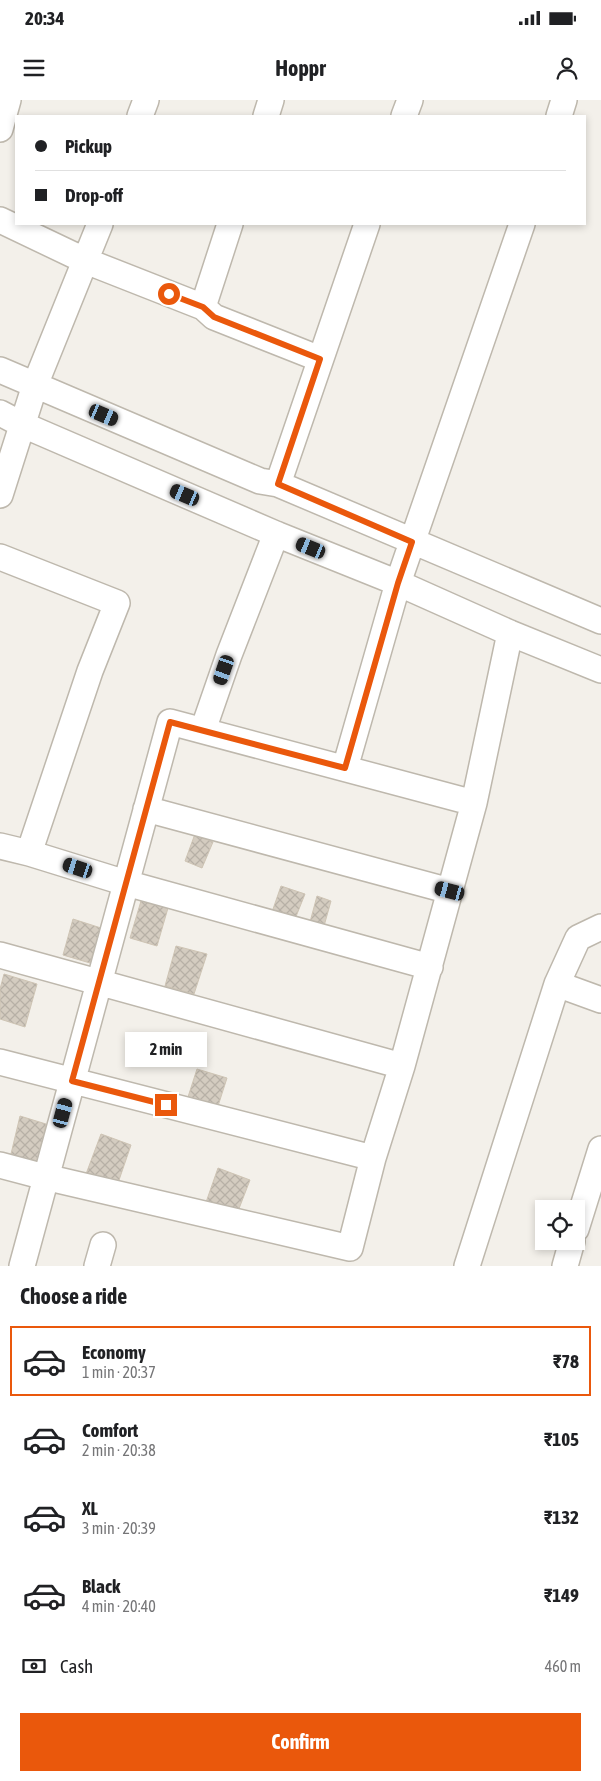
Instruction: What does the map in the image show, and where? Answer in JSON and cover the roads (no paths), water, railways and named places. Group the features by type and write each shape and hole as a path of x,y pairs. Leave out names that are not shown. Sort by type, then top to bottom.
{"street":[{"path":"0,129 8,100"},
{"path":"140,115 146,100"},
{"path":"266,115 271,100"},
{"path":"404,115 410,100"},
{"path":"559,115 564,100"},
{"path":"0,220 86,261 203,307 214,317 320,359"},
{"path":"0,495 11,419 35,385 100,225"},
{"path":"203,307 230,225"},
{"path":"278,484 367,225"},
{"path":"345,768 398,583 522,225"},
{"path":"0,370 260,481 278,484 601,621"},
{"path":"11,419 276,534 398,583 510,633 601,670"},
{"path":"203,730 229,654 276,534"},
{"path":"0,557 117,603 90,671 29,853"},
{"path":"0,1165 354,1257 373,1158 402,1066 474,803 510,633"},
{"path":"22,1266 170,722 474,803"},
{"path":"146,809 450,891"},
{"path":"0,846 430,967"},
{"path":"467,1266 557,984 578,938 601,927"},
{"path":"0,955 402,1066"},
{"path":"557,984 601,1000"},
{"path":"0,1062 373,1158"},
{"path":"585,1216 593,1204 601,1149"},
{"path":"565,1266 569,1250"}]}
